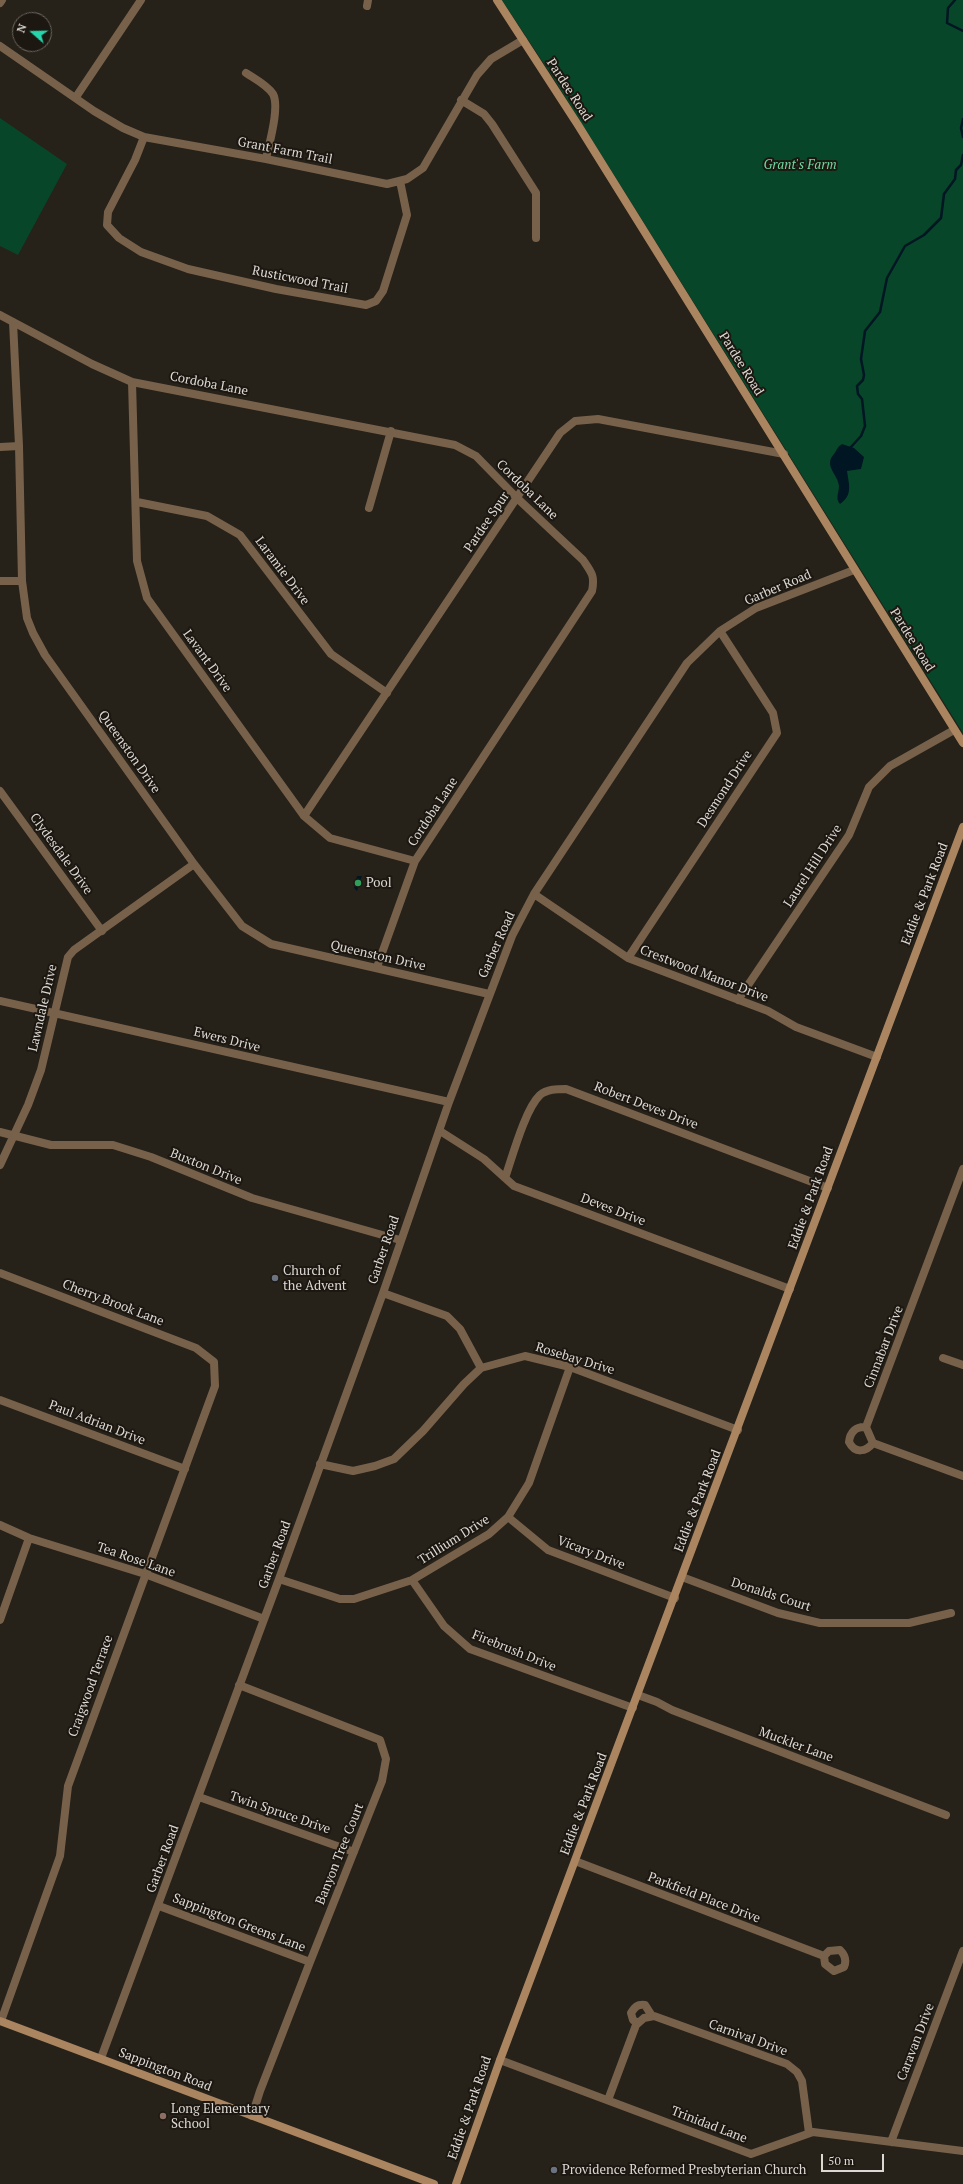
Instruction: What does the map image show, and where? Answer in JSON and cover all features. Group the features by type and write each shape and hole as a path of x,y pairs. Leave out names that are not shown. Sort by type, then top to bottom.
{"street":[{"path":"76,97 141,0"},
{"name":"Pardee Road","path":"497,0 784,454 854,570 963,743"},
{"name":"Grant Farm Trail","path":"0,46 76,97 94,111 123,128 144,137 266,159 387,184 400,181 423,168 461,100 477,75 491,60 523,40"},
{"path":"246,73 266,86 274,95 274,118 266,159"},
{"path":"461,100 484,114 536,193 536,238"},
{"name":"Rusticwood Trail","path":"144,137 135,160 108,212 107,225 120,238 141,252 188,269 276,289 366,305 376,301 383,290 407,215 400,181"},
{"name":"Cordoba Lane","path":"0,316 92,364 132,382 391,431 454,445 476,456 517,498 583,560 594,578 592,591 415,861 377,967"},
{"name":"Queenston Drive","path":"13,322 19,446 22,581 28,618 33,633 45,655 194,864 242,926 271,944 377,967 489,994"},
{"name":"Lavant Drive","path":"132,382 138,561 147,598 304,816 330,838 415,861"},
{"name":"Pardee Spur","path":"304,816 560,433 575,421 598,419 784,454"},
{"path":"369,508 391,431"},
{"path":"0,447 19,446"},
{"name":"Laramie Drive","path":"137,502 207,516 240,535 331,654 387,693"},
{"name":"Garber Road","path":"101,2058 159,1906 279,1579 383,1292 400,1240 440,1131 448,1102 512,936 534,894 687,663 720,631 756,608 854,570"},
{"path":"0,581 22,581"},
{"name":"Desmond Drive","path":"628,958 777,733 773,713 720,631"},
{"name":"Laurel Hill Drive","path":"738,1000 849,835 869,787 890,766 954,730"},
{"name":"Clydesdale Drive","path":"0,791 102,931"},
{"name":"Eddie & Park Road","path":"456,2184 500,2060 738,1430 876,1057 960,846 963,827"},
{"name":"Lawndale Drive","path":"0,1165 28,1105 41,1070 53,1012 68,957 74,950 194,864"},
{"name":"Crestwood Manor Drive","path":"534,894 628,958 768,1011 796,1027 876,1057"},
{"name":"Ewers Drive","path":"0,1001 448,1102"},
{"name":"Robert Deves Drive","path":"504,1178 531,1105 541,1094 553,1089 566,1089 828,1188"},
{"name":"Deves Drive","path":"440,1131 484,1159 514,1186 790,1289"},
{"name":"Buxton Drive","path":"0,1132 51,1145 114,1145 151,1157 252,1198 400,1240"},
{"name":"Cinnabar Drive","path":"866,1427 963,1169"},
{"name":"Cherry Brook Lane","path":"0,1273 196,1348 214,1362"},
{"path":"383,1292 447,1316 460,1329 481,1368"},
{"name":"Rosebay Drive","path":"320,1464 353,1470 375,1466 394,1459 423,1431 464,1384 481,1368 525,1356 570,1367 738,1430"},
{"path":"944,1358 963,1365"},
{"name":"Craigwood Terrace","path":"0,2021 60,1856 68,1786 144,1574 185,1469 215,1386 214,1362"},
{"name":"Trillium Drive","path":"279,1579 340,1599 354,1599 412,1580 489,1534 508,1517 529,1483 570,1367"},
{"name":"Paul Adrian Drive","path":"0,1400 185,1469"},
{"path":"873,1443 868,1449 860,1451 854,1448 849,1442 852,1432 856,1428 866,1427 873,1443 963,1476"},
{"name":"Vicary Drive","path":"508,1517 548,1550 675,1598"},
{"name":"Tea Rose Lane","path":"0,1525 29,1538 144,1574 264,1619"},
{"path":"0,1620 29,1538"},
{"name":"Donalds Court","path":"682,1577 778,1613 820,1623 909,1623 951,1613"},
{"name":"Firebrush Drive","path":"412,1580 444,1626 470,1649 633,1708"},
{"name":"Banyon Tree Court","path":"239,1685 380,1740 386,1759 382,1781 310,1962 260,2091 252,2116"},
{"name":"Muckler Lane","path":"638,1695 747,1740 946,1815"},
{"name":"Twin Spruce Drive","path":"199,1797 354,1852"},
{"name":"Parkfield Place Drive","path":"575,1861 824,1956"},
{"name":"Sappington Greens Lane","path":"159,1906 310,1962"},
{"name":"Caravan Drive","path":"891,2142 963,1951"},
{"name":"Carnival Drive","path":"638,2023 633,2020 632,2013 635,2006 640,2004 645,2005 652,2016 787,2064 797,2072 802,2081 809,2133"},
{"path":"608,2100 638,2023 644,2018 652,2016"},
{"name":"Sappington Road","path":"0,2021 434,2184"},
{"name":"Trinidad Lane","path":"500,2060 751,2154 813,2132 963,2151"}],"green space":[{"name":"Grant's Farm","path":"502,0 963,0 963,733 554,79"},
{"path":"0,118 67,164 18,255 0,246"}],"water":[{"path":"842,444 854,448 864,457 861,469 847,471 849,489 847,497 840,504 837,498 839,486 830,466 830,462 839,446"},
{"name":"Pool","path":"357,876 362,876 357,891 354,888"}],"waterway":[{"path":"955,0 948,8 947,23 963,31"},
{"path":"963,119 961,128 963,137"},
{"path":"851,447 861,436 865,426 862,399 858,394 857,386 863,380 864,375 861,359 865,331 880,312 887,278 905,246 924,235 941,218 944,194 955,179 956,170 961,165 963,155"}],"place":[{"name":"Pool","path":"358,883"},
{"name":"Church of the Advent","path":"275,1278"},
{"name":"Long Elementary School","path":"163,2116"},
{"name":"Providence Reformed Presbyterian Church","path":"554,2170"}]}
